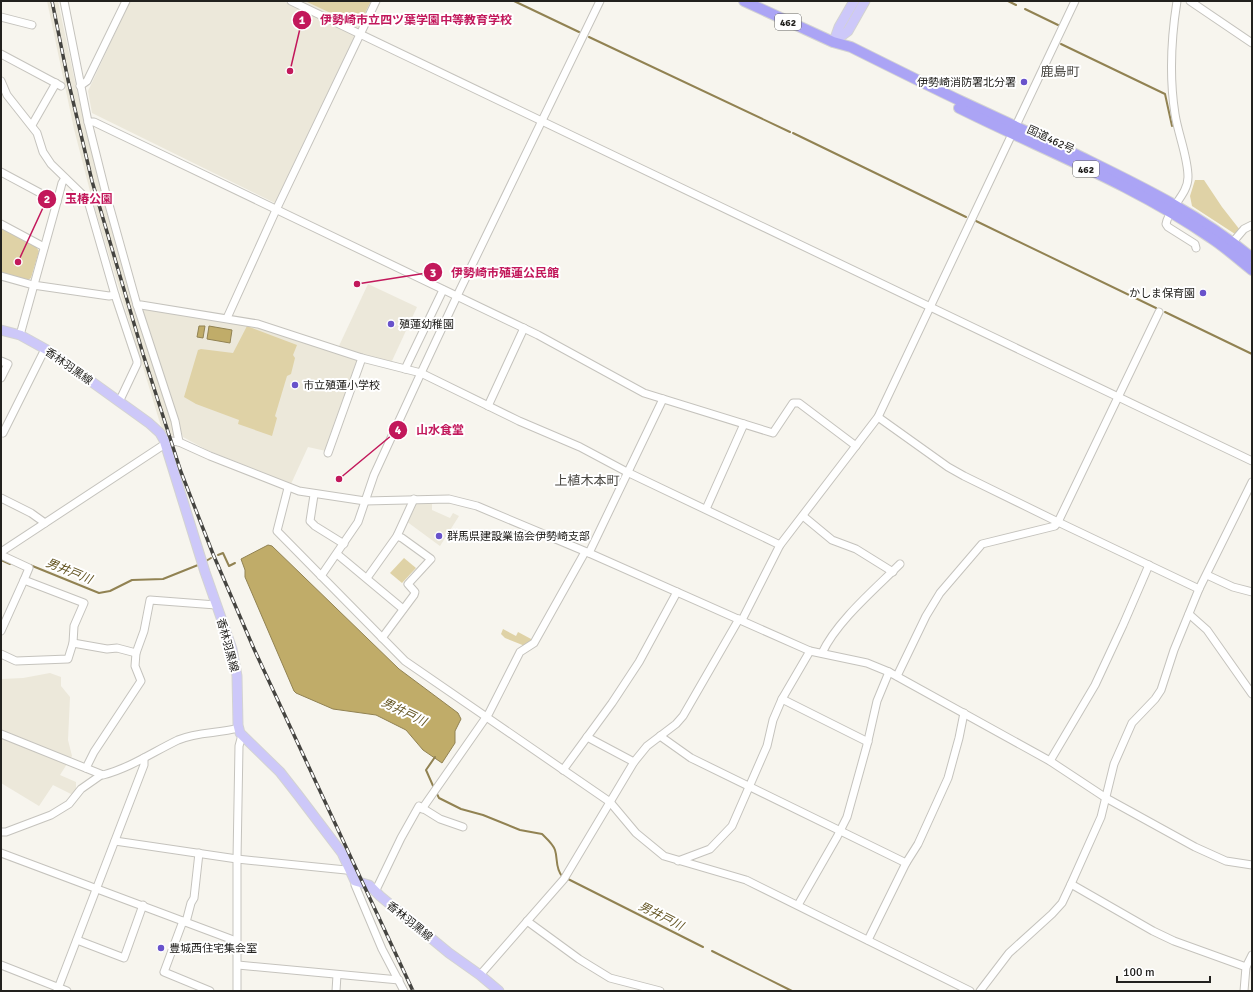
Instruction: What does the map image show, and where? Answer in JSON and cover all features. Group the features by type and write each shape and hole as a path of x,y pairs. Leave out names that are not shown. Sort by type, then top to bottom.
{"highway":[{"name":"国道462号","path":"744,1 833,42 851,47 1174,209 1232,243 1252,258"},
{"name":"国道462号","path":"1174,209 1252,270"}],"main road":[{"path":"833,42 839,26 854,1"},
{"path":"833,42 848,31 865,1"},
{"name":"香林羽黒線","path":"1,330 20,335 45,349 154,427 165,442 216,605 232,649 238,689 240,732"},
{"path":"240,732 286,779 342,852 354,881"},
{"name":"香林羽黒線","path":"354,881 367,884 450,953 499,991"}],"street":[{"path":"64,1 80,86 110,208 137,305 179,442"},
{"path":"80,86 87,81 126,1"},
{"path":"291,1 1252,461"},
{"path":"227,318 276,210 376,1"},
{"path":"321,576 358,522 374,475 421,373 600,1"},
{"path":"480,975 564,879 634,762 647,746 676,724 683,716 740,620 780,545 878,417 1075,1"},
{"path":"1177,1 1171,47 1171,82 1175,116 1188,176 1184,191 1166,224 1168,227 1195,244 1196,248"},
{"path":"1190,1 1252,43"},
{"path":"1,17 32,25"},
{"path":"1,54 23,64 58,84 32,125"},
{"path":"1,81 7,95 37,132 47,158 88,200 115,295 137,361 137,364 119,402"},
{"path":"88,122 94,122 524,328 644,393 773,433 793,403 799,403 856,446"},
{"path":"1,172 57,202"},
{"path":"20,335 62,183 65,178"},
{"path":"1,224 44,248"},
{"path":"1232,243 1244,229 1252,225"},
{"path":"1,276 33,285 109,296 115,295"},
{"path":"405,369 443,290"},
{"path":"137,305 258,324 362,358 421,373 519,421 580,447 627,472 780,545"},
{"path":"897,676 926,616 940,593 982,544 1054,526 1058,522 1159,312"},
{"path":"488,406 524,328"},
{"path":"2,434 45,349"},
{"path":"328,453 362,358"},
{"path":"1,361 8,364 1,378"},
{"path":"422,809 486,717 520,652 534,643 587,552 663,399"},
{"path":"878,417 948,468 1200,589"},
{"path":"706,509 744,424"},
{"path":"1,552 165,442 179,442 288,488 314,495 365,501 449,499 477,506 587,552 810,651 867,663 889,672 1050,761 1106,798 1202,850 1226,861 1252,865"},
{"path":"980,991 1014,948 1057,909 1071,884 1101,817 1114,764 1132,723 1155,700 1161,690 1174,650 1189,614 1252,482"},
{"path":"288,488 283,510 277,525 277,532 405,661 610,802 636,833 664,856 746,880 970,991"},
{"path":"314,495 310,521 315,526 344,544"},
{"path":"1,498 45,522"},
{"path":"367,578 397,536 414,499"},
{"path":"803,516 832,540 856,549 892,572"},
{"path":"382,638 414,595 415,592 408,584 431,559 397,536"},
{"path":"337,554 403,609"},
{"path":"1,555 29,568 1,631"},
{"path":"822,653 842,623 900,564"},
{"path":"1050,761 1095,685 1149,565"},
{"path":"1207,575 1233,587 1252,592"},
{"path":"1,654 16,661 68,659 73,643 74,626 84,603 24,580"},
{"path":"563,770 612,703 639,662 677,592"},
{"path":"86,768 94,752 141,681 135,666 136,653 144,631 150,600 216,605"},
{"path":"1189,614 1207,630 1252,694"},
{"path":"73,643 107,649 117,648 136,653"},
{"path":"678,861 710,849 732,826 767,746 773,720 782,699 810,651"},
{"path":"798,905 847,817 868,742 877,701 889,672"},
{"path":"782,699 868,742"},
{"path":"868,940 906,863 918,844 948,778 964,713"},
{"path":"1,832 6,832 51,814 69,804 81,789 101,775 144,758 178,740 198,734 240,732 236,941 238,964 237,991"},
{"path":"1,734 101,775"},
{"path":"660,736 691,758 906,863"},
{"path":"587,737 634,762"},
{"path":"58,989 144,765 144,758"},
{"path":"375,892 401,838 419,806 440,819 463,827"},
{"path":"115,841 237,859 350,870"},
{"path":"1,852 236,941"},
{"path":"198,853 194,898 164,972 210,991"},
{"path":"354,881 382,949 404,991"},
{"path":"1071,884 1153,931 1174,941 1246,967"},
{"path":"77,940 124,958 143,905"},
{"path":"527,921 579,959 610,978 660,991"},
{"path":"1244,991 1246,967 1252,955"},
{"path":"238,964 399,980"},
{"path":"1,965 66,991"},
{"path":"336,991 337,975"}],"shaded area":[{"path":"47,1 58,1 77,91 103,197 175,436 164,434 159,420 92,199 74,129"},
{"path":"130,1 283,1 355,36 275,203 92,113 88,91"},
{"path":"300,1 373,1 360,27 357,28"},
{"path":"305,1 371,1 361,21 354,24"},
{"path":"1195,180 1204,180 1240,230 1235,234 1192,206 1190,196"},
{"path":"2,228 36,247 39,251 31,278 28,280 1,273"},
{"path":"368,284 417,307 391,363 338,348"},
{"path":"143,308 256,326 358,360 326,451 308,447 291,484 207,450 183,437 177,420 178,418 141,310"},
{"path":"247,326 297,345 293,355 295,358 291,374 287,376 275,416 277,418 272,436 238,424 239,420 196,404 184,397 198,350 201,349 233,353"},
{"path":"414,503 434,503 432,504 432,510 450,518 453,513 459,516 440,546 406,521"},
{"path":"404,558 416,568 402,583 390,573"},
{"path":"503,629 516,636 518,632 533,640 525,646 505,638 501,634"},
{"path":"50,673 61,677 61,686 70,697 68,740 72,756 60,775 76,782 76,791 73,795 53,785 39,806 1,783 1,738 19,745 1,732 1,679 23,678"}],"water":[{"path":"199,326 205,326 203,338 197,337"},
{"path":"209,326 232,330 230,343 207,339"},
{"path":"268,545 272,546 399,669 458,713 461,719 455,731 455,743 442,763 423,750 406,730 376,715 333,709 294,691 245,577 245,570 241,559"}],"waterway":[{"path":"514,1 579,32"},
{"path":"1008,1 1016,5"},
{"path":"1025,9 1058,25"},
{"path":"589,37 790,132"},
{"path":"1061,44 1165,94 1172,126"},
{"path":"793,133 966,217"},
{"path":"976,221 1156,308"},
{"path":"1165,312 1252,354"},
{"name":"男井戸川","path":"218,555 223,553 229,566 235,563"},
{"name":"男井戸川","path":"206,561 211,558"},
{"name":"男井戸川","path":"1,560 10,564"},
{"name":"男井戸川","path":"30,565 99,593 110,591 132,580 163,579 198,565"},
{"name":"男井戸川","path":"434,788 426,770 435,757"},
{"name":"男井戸川","path":"436,792 439,798 461,809 483,815 520,830 542,834 554,848 558,870 562,876"},
{"name":"男井戸川","path":"568,879 703,947"},
{"name":"男井戸川","path":"712,951 792,991"}],"railway":[{"path":"52,1 68,80 92,181 143,354 181,472 213,554 254,649 413,991"}],"place":[{"name":"伊勢崎市立四ツ葉学園中等教育学校","path":"290,71"},
{"name":"伊勢崎消防署北分署","path":"1024,82"},
{"name":"玉椿公園","path":"18,262"},
{"name":"伊勢崎市殖蓮公民館","path":"357,284"},
{"name":"かしま保育園","path":"1203,293"},
{"name":"殖蓮幼稚園","path":"391,324"},
{"name":"市立殖蓮小学校","path":"295,385"},
{"name":"山水食堂","path":"339,479"},
{"name":"群馬県建設業協会伊勢崎支部","path":"439,536"},
{"name":"豊城西住宅集会室","path":"161,948"}],"district":[{"name":"鹿島町","path":"1060,71"},
{"name":"上植木本町","path":"587,480"}]}
